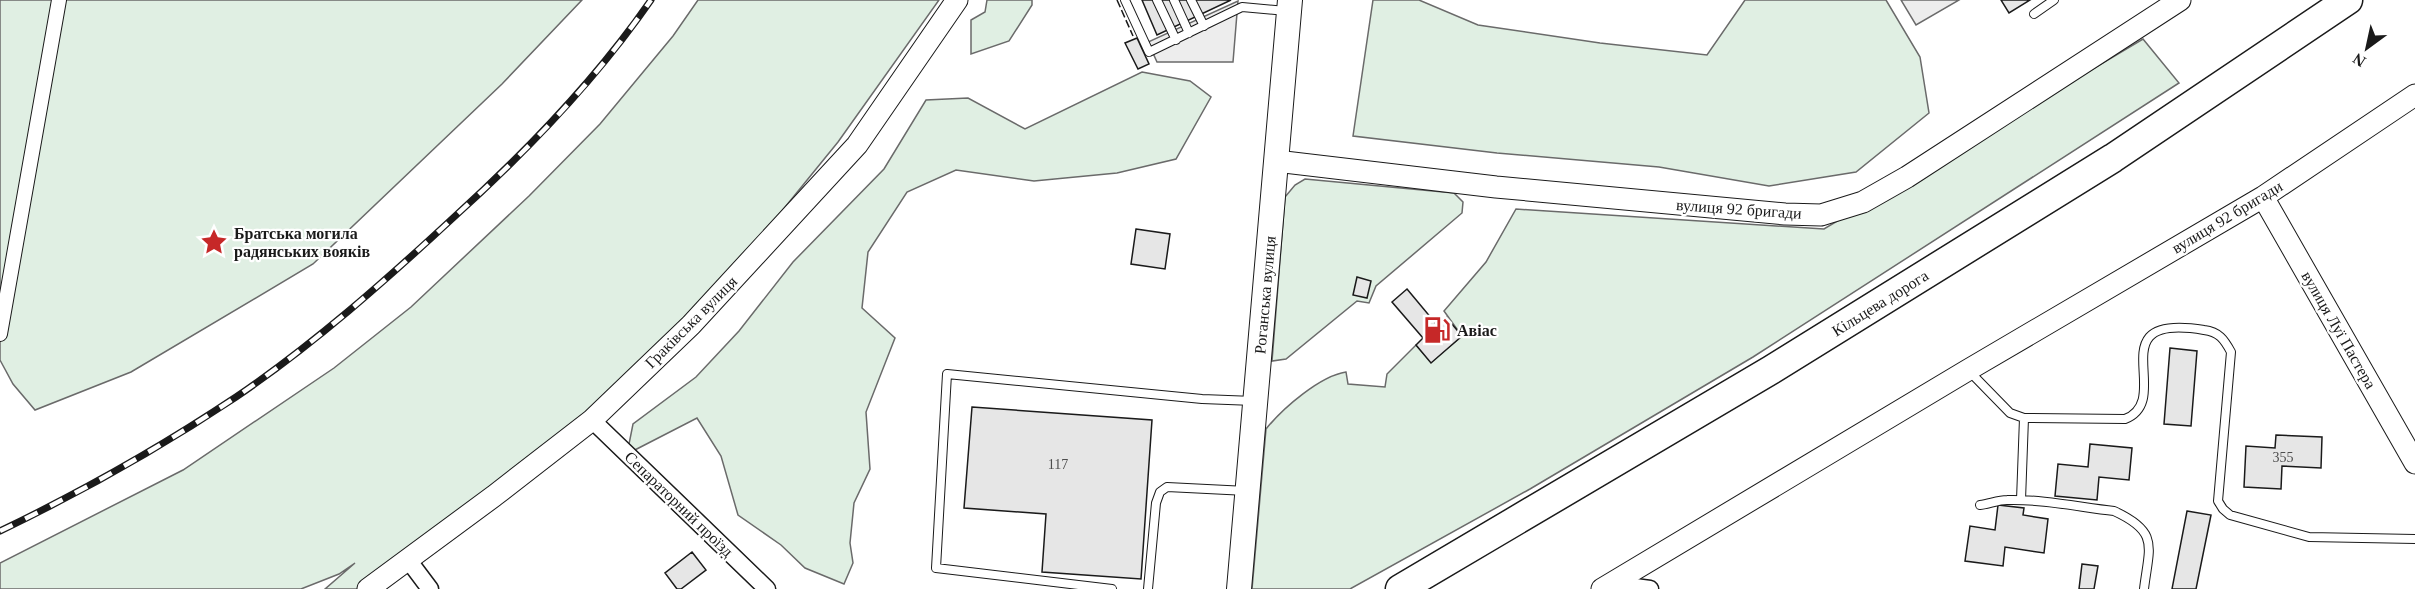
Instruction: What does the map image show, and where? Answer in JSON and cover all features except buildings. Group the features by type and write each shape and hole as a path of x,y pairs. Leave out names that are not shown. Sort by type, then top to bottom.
{"highway":[{"name":"Кільцева дорога","path":"1400,589 1771,370 2114,158 2348,0"}],"main road":[{"name":"Роганська вулиця","path":"1239,589 1289,6"}],"street":[{"path":"0,334 59,0"},
{"name":"Граківська вулиця","path":"368,589 409,561 592,420 692,325 857,146 957,0"},
{"name":"вулиця 92 бригади","path":"1276,161 1496,187 1785,214 1821,215 1863,202 1907,177 2158,6 2181,0"},
{"name":"вулиця 92 бригади","path":"1607,586 2263,197 2415,95"},
{"name":"вулиця Луї Пастера","path":"2263,197 2415,463"},
{"name":"Сепараторний проїзд","path":"592,420 767,589"},
{"path":"409,561 430,589"},
{"path":"1607,586 1650,589"}],"lane":[{"path":"1125,0 1149,52 1242,7 1289,6"},
{"path":"1157,0 1176,40"},
{"path":"1174,0 1190,33"},
{"path":"1191,0 1204,26"},
{"path":"2034,14 2055,0"},
{"path":"1968,370 2010,413 2024,418 2125,419 2134,416 2142,406 2144,396 2143,348 2153,332 2167,328 2195,328 2213,331 2224,339 2231,352 2218,501 2223,509 2230,515 2309,537 2415,539"},
{"path":"1112,589 936,568 946,374 1202,399 1255,401"},
{"path":"2021,500 2024,418"},
{"path":"1148,589 1156,503 1160,492 1167,487 1247,491"},
{"path":"1980,505 2003,500 2021,500 2114,512 2137,525 2149,541 2144,589"}],"green space":[{"path":"0,0 582,0 502,84 313,264 131,372 35,410 13,384 0,360"},
{"path":"698,0 939,0 838,142 760,238 662,342 567,431 359,589 325,589 355,563 339,574 301,589 0,589 0,563 183,470 334,368 411,307 529,196 600,124 673,36"},
{"path":"987,0 1032,0 1032,5 1009,41 971,54 971,20 985,12"},
{"path":"1373,0 1419,0 1478,25 1600,43 1707,55 1745,0 1886,0 1920,57 1929,113 1856,172 1769,186 1659,167 1497,153 1353,136"},
{"path":"2143,39 2179,83 1753,357 1530,489 1350,589 1252,589 1266,429 1292,403 1325,380 1346,372 1348,384 1385,387 1387,374 1416,345 1431,362 1462,336 1444,311 1486,262 1516,209 1824,229"},
{"path":"1142,72 1190,81 1211,97 1176,159 1117,173 1034,181 956,170 907,192 868,252 862,308 895,338 866,412 870,469 854,503 850,543 853,563 844,584 805,568 781,545 738,515 721,456 697,418 627,454 633,424 696,377 739,331 793,262 884,169 926,100 968,98 1025,129"},
{"path":"1305,179 1454,193 1463,202 1462,213 1376,286 1369,303 1357,301 1286,359 1272,361 1285,197 1295,185"}],"shaded area":[{"path":"1901,0 1959,0 1916,25"},
{"path":"1238,1 1233,62 1157,62 1148,42"}],"railway":[{"path":"0,531 90,485 179,434 265,377 321,334 427,242 533,141 607,59 651,0"}],"fence":[{"path":"1117,0 1133,36"}],"place":[{"name":"Братська могила радянських вояків","path":"214,242"},
{"name":"Авіас","path":"1437,330"}]}
